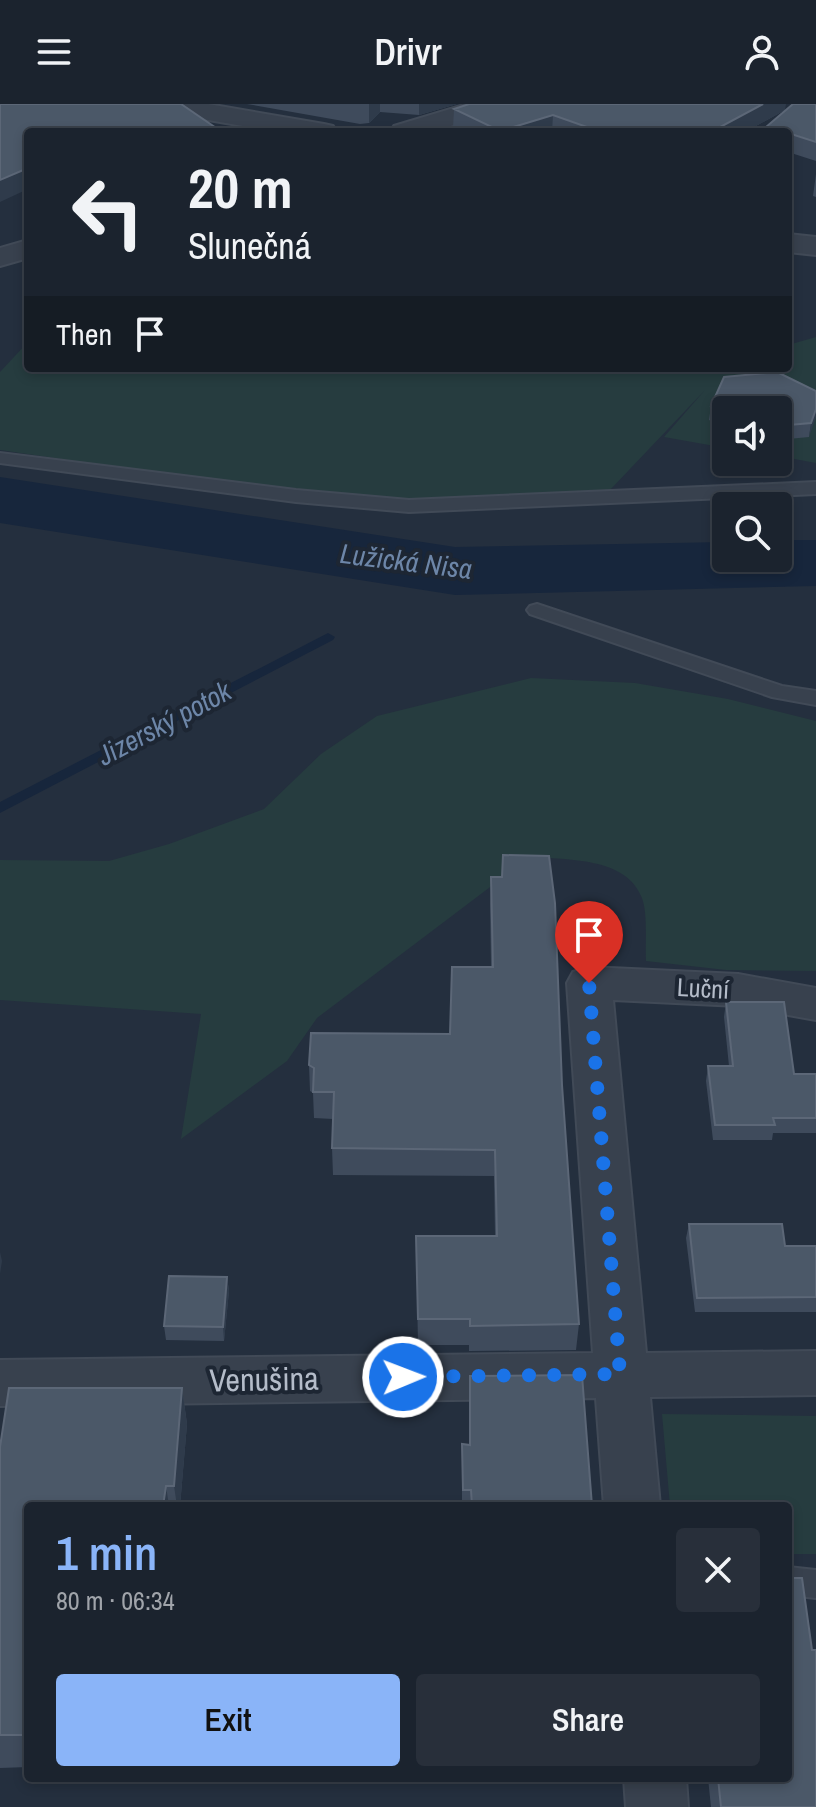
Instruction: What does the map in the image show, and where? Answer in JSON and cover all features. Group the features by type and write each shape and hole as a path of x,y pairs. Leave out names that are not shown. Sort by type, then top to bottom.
{"street":[{"path":"162,104 301,128"},
{"path":"416,128 494,104"},
{"path":"792,243 816,246"},
{"path":"0,257 24,250"},
{"name":"Luční","path":"620,1374 589,983 738,990 816,1004"},
{"name":"Venušina","path":"0,1383 816,1373"},
{"path":"620,1374 632,1502"},
{"path":"655,1782 657,1807"}],"lane":[{"path":"0,458 296,496 409,506 816,488"},
{"path":"537,610 779,692 816,698"},
{"path":"792,1581 816,1584"}],"green space":[{"path":"816,337 816,463 792,459 792,396 712,396 712,446 664,437 705,390 610,490 412,502 170,475 0,450 0,372 24,346 24,372 792,372 792,344"},
{"path":"531,678 635,683 728,699 816,721 816,971 726,970 646,961 644,905 634,884 623,874 594,863 531,856 317,1018 287,1061 181,1139 201,1014 0,1000 0,860 109,861 169,844 264,809 321,754 377,716"},
{"path":"662,1414 816,1416 816,1554 792,1554 792,1502 670,1502"}],"building":[{"path":"0,104 181,104 216,128 24,128 24,170 0,180"},
{"path":"469,104 763,104 718,128 590,128 553,115 510,128 494,128 454,109"},
{"path":"793,104 816,104 816,142 792,134 792,128 766,127"},
{"path":"777,372 816,391 816,409 811,423 792,425 792,396 715,396 724,377"},
{"path":"503,855 549,856 555,903 562,1085 579,1324 470,1326 470,1319 418,1319 416,1236 497,1236 495,1150 332,1148 334,1092 313,1092 314,1068 309,1065 311,1033 450,1034 452,967 493,967 491,877 502,877"},
{"path":"726,1002 784,1002 794,1074 816,1074 816,1118 773,1118 775,1125 715,1125 708,1066 733,1066"},
{"path":"689,1224 782,1224 785,1246 816,1246 816,1297 697,1298"},
{"path":"169,1276 227,1277 223,1327 164,1326"},
{"path":"582,1375 592,1502 472,1502 471,1490 463,1490 462,1444 470,1445 470,1376"},
{"path":"9,1388 182,1388 174,1486 166,1486 164,1502 24,1502 24,1735 0,1735 0,1447"},
{"path":"792,1578 802,1578 812,1650 816,1650 816,1807 721,1807 718,1782 792,1782"}],"waterway":[{"name":"Lužická Nisa","path":"0,500 455,571 816,563"},
{"name":"Jizerský potok","path":"0,808 328,637"}],"route":[{"path":"403,1377 620,1374 589,983"}]}
